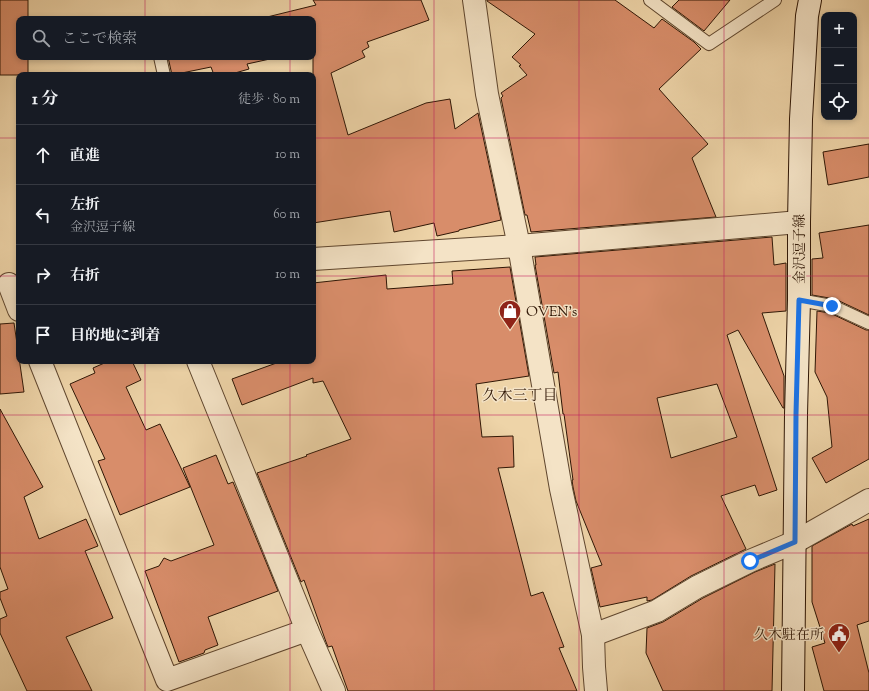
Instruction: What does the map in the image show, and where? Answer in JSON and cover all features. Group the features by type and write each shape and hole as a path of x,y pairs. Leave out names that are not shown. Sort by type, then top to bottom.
{"street":[{"path":"474,0 487,94 519,246 561,489 593,635 596,691"},
{"name":"金沢逗子線","path":"794,691 796,414 801,119 807,16 810,0"},
{"path":"316,259 519,246 799,222"},
{"path":"9,284 16,302"},
{"path":"41,364 167,680 308,630"},
{"path":"199,364 334,691"},
{"path":"593,635 657,611 698,587 750,561 795,542 869,500"}],"lane":[{"path":"650,0 709,44 775,0"},
{"path":"161,60 163,72"},
{"path":"799,300 832,306 869,323"}],"building":[{"path":"0,0 28,0 28,16 16,16 16,60 28,60 28,72 16,72 16,75 0,75"},
{"path":"313,0 421,0 429,20 367,42 369,47 362,51 365,57 331,73 348,135 426,103 450,99 455,129 478,113 501,220 437,236 434,223 394,232 390,211 316,223 316,72 313,72 313,60 316,60 316,16 271,16 316,5"},
{"path":"487,0 615,0 654,28 662,19 694,42 701,49 659,89 708,144 692,158 716,217 531,232 527,215 525,215 501,98 503,96 501,93 527,75 519,66 521,65 512,57 535,34"},
{"path":"679,0 730,0 704,31 672,7"},
{"path":"169,60 265,60 247,64 249,69 238,72 213,72 211,67 187,72 171,72"},
{"path":"869,144 869,177 828,185 823,152"},
{"path":"869,225 869,315 835,299 812,295 812,259 823,258 819,233"},
{"path":"772,237 774,265 786,263 786,311 762,313 784,376 784,408 738,330 727,335 777,490 759,496 755,485 721,496 746,549 691,576 652,600 647,601 647,597 600,607 591,568 602,565 576,501 558,372 554,373 535,265 535,257","holes":["717,384 737,437 671,458 657,398"]},
{"path":"510,267 529,376 476,384 482,437 513,436 514,467 498,468 531,596 543,592 564,647 559,648 577,691 348,691 332,646 328,647 304,580 301,582 257,473 351,439 323,381 313,383 313,378 242,405 232,379 274,364 316,364 316,283 386,275 387,289 453,284 452,271"},
{"path":"817,311 830,313 869,330 869,459 826,483 812,458 832,447 827,397 815,372"},
{"path":"14,323 16,337 16,364 20,364 24,392 0,394 0,324"},
{"path":"102,364 133,364 141,380 126,387 146,430 160,424 190,487 120,515 98,461 105,459 70,384 95,373 93,368"},
{"path":"0,409 43,487 24,497 39,539 86,519 98,546 85,551 113,618 66,637 92,691 27,691 0,633 0,619 7,616 0,598 0,592 8,589 0,567"},
{"path":"216,455 228,484 233,482 278,591 208,617 218,645 205,650 204,653 179,662 145,571 159,566 164,558 171,561 214,545 183,468"},
{"path":"869,519 869,621 857,625 869,673 869,691 824,691 812,647 825,643 812,602 812,546 852,524 853,526"},
{"path":"775,564 772,691 663,691 646,653 647,628 663,622 703,598 755,572"}],"place":[{"name":"OVEN's","path":"510,330"},
{"name":"久木駐在所","path":"839,654"}],"district":[{"name":"久木三丁目","path":"520,395"}],"route":[{"path":"750,561 795,542 799,300 832,306"}]}
